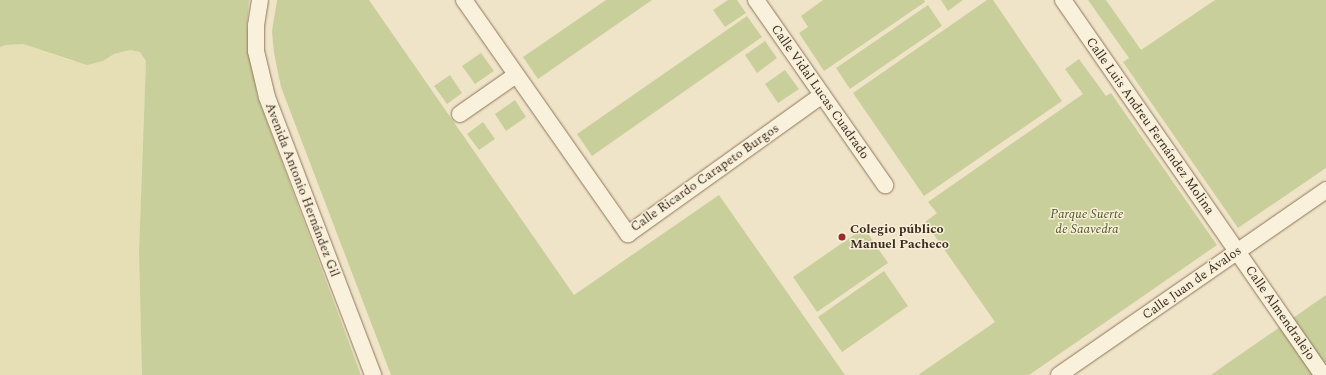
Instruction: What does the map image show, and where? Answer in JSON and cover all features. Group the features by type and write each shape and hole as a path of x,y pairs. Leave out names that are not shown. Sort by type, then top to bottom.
{"street":[{"name":"Avenida Antonio Hernández Gil","path":"260,0 256,26 256,51 267,96 373,375"},
{"name":"Calle Ricardo Carapeto Burgos","path":"464,0 628,234 822,95"},
{"name":"Calle Vidal Lucas Cuadrado","path":"756,0 885,185"},
{"name":"Calle Luis Andreu Fernández Molina","path":"1063,0 1237,252"},
{"path":"460,114 516,74"},
{"name":"Calle Juan de Ávalos","path":"1059,375 1326,190"},
{"name":"Calle Almendralejo","path":"1237,252 1323,375"}],"shaded area":[{"path":"23,44 72,61 103,61 114,54 130,50 140,52 146,61 139,252 142,375 0,375 0,47 6,45"}],"green space":[{"path":"0,0 249,0 247,27 257,95 361,375 142,375 139,252 146,61 140,52 130,50 114,54 103,61 87,65 23,44 6,45 0,47"},
{"path":"277,0 369,0 574,295 719,195 845,375 391,375 281,87 274,53 272,31"},
{"path":"606,0 652,0 538,79 523,57"},
{"path":"728,0 737,0 746,13 725,27 713,10"},
{"path":"823,0 924,0 925,2 824,71 799,33 808,27 801,16"},
{"path":"941,0 963,0 948,11"},
{"path":"987,0 993,0 1062,101 924,196 853,93"},
{"path":"1088,0 1106,0 1141,50 1215,0 1326,0 1326,168 1238,228 1123,62 1129,58"},
{"path":"928,5 942,26 850,89 836,68"},
{"path":"747,16 762,37 592,156 577,134"},
{"path":"765,41 777,58 757,73 745,55"},
{"path":"481,53 494,71 475,84 462,66"},
{"name":"Parque Suerte de Saavedra","path":"1079,59 1106,96 1111,93 1217,245 1029,375 918,375 995,322 925,222 937,213 928,202 1083,94 1065,69"},
{"path":"785,70 799,89 778,103 765,84"},
{"path":"450,75 462,93 447,104 434,86"},
{"path":"515,100 526,117 506,131 495,114"},
{"path":"483,122 495,139 479,150 467,134"},
{"path":"864,228 888,263 817,312 793,277"},
{"path":"884,271 908,306 842,352 818,317"},
{"path":"1326,295 1326,366 1293,318"},
{"path":"1280,327 1313,375 1211,375 1225,365"}],"place":[{"name":"Colegio público Manuel Pacheco","path":"842,237"}]}
